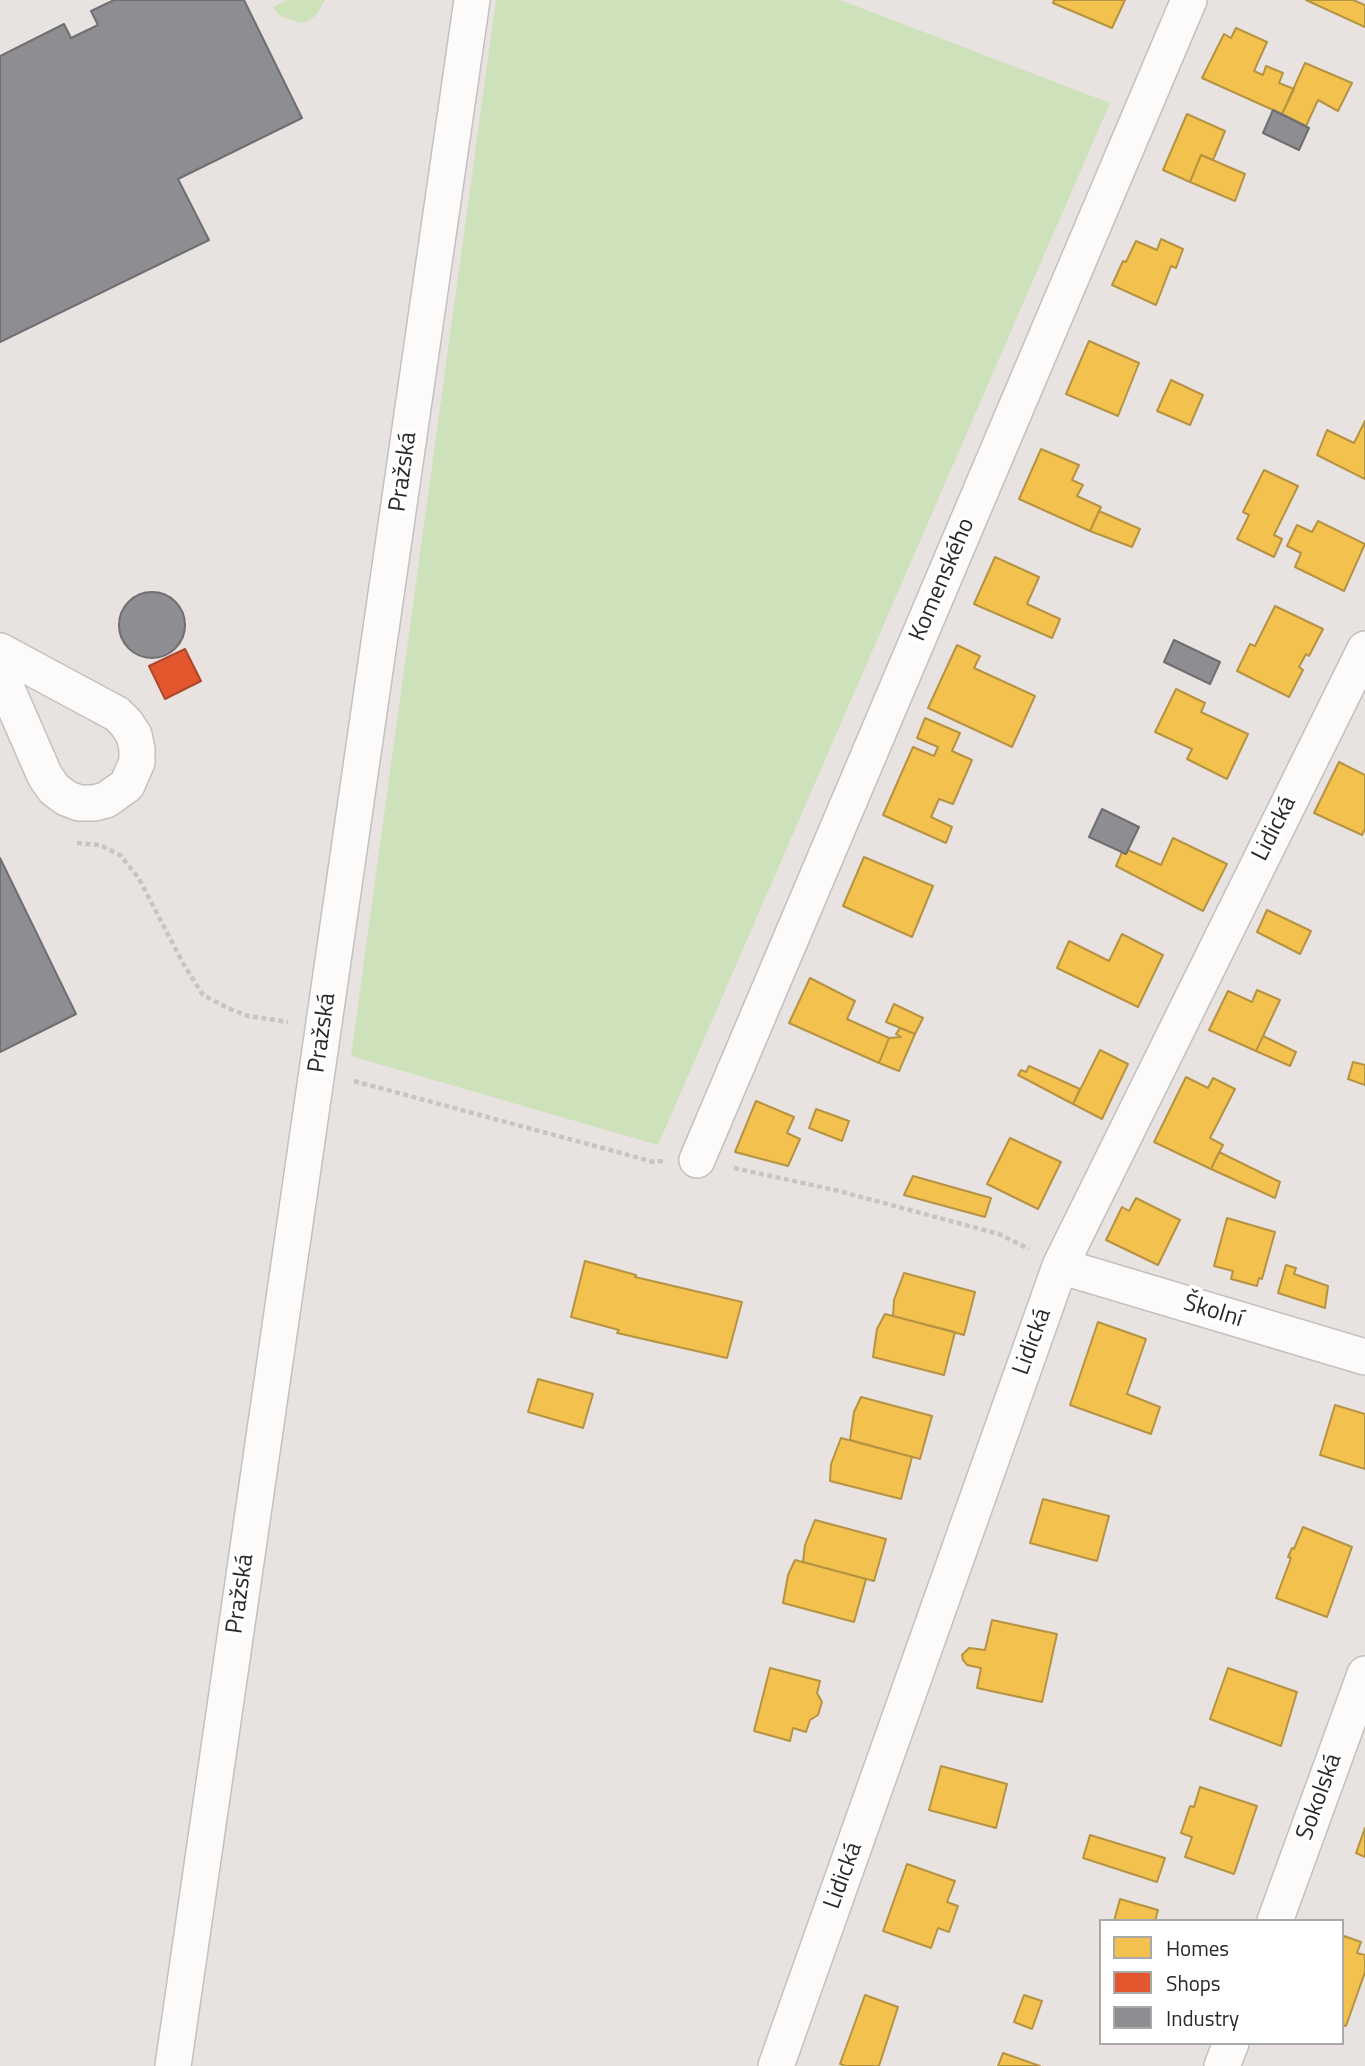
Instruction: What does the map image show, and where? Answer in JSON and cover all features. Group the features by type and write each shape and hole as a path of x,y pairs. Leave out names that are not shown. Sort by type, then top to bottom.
{"street":[{"name":"Pražská","path":"173,2066 472,0"},
{"name":"Komenského","path":"697,1160 1189,0"},
{"name":"Lidická","path":"776,2066 1060,1266 1365,649"},
{"path":"0,652 117,714 126,723 134,735 137,749 137,762 127,785 106,800 93,803 79,803 54,789 45,776 0,673"},
{"name":"Školní","path":"1060,1266 1365,1357"},
{"name":"Sokolská","path":"1276,1919 1365,1674"},
{"path":"1222,2066 1230,2045"}],"path":[{"path":"65,839 100,845 120,855 138,877 184,965 203,995 248,1016 288,1021 286,1032"},
{"path":"318,1071 654,1162 697,1160 835,1190 999,1234 1060,1266"}],"green space":[{"path":"287,0 325,0 316,15 307,22 300,23 280,16 273,7"},
{"path":"496,0 840,0 1110,103 658,1145 351,1056"}],"building: Homes":[{"path":"1054,0 1125,0 1112,28 1053,3"},
{"path":"1306,0 1353,0 1365,5 1365,27"},
{"path":"1236,28 1267,42 1254,71 1263,75 1266,66 1283,73 1279,83 1294,89 1282,114 1202,78 1224,34 1231,38"},
{"path":"1305,63 1352,83 1338,111 1318,100 1306,126 1282,114"},
{"path":"1187,114 1225,131 1213,160 1201,155 1190,182 1163,170"},
{"path":"1201,155 1245,174 1235,201 1190,182"},
{"path":"1161,239 1183,249 1176,268 1171,266 1156,305 1112,285 1136,241 1157,250"},
{"path":"1089,341 1139,363 1118,416 1066,394"},
{"path":"1171,380 1203,395 1190,425 1157,411"},
{"path":"1365,421 1365,479 1317,455 1327,430 1354,443"},
{"path":"1041,449 1079,465 1072,480 1083,485 1077,496 1101,507 1090,531 1019,499"},
{"path":"1264,470 1298,486 1274,535 1282,539 1274,557 1237,539 1249,515 1243,512"},
{"path":"1099,511 1140,529 1132,547 1090,531"},
{"path":"1318,521 1365,544 1344,591 1295,567 1301,553 1287,546 1297,525 1312,532"},
{"path":"995,557 1039,577 1027,604 1060,619 1052,638 974,604"},
{"path":"1275,606 1323,629 1309,656 1306,654 1299,667 1303,670 1289,697 1237,671 1250,644 1255,646"},
{"path":"957,645 980,656 974,668 1035,696 1012,747 928,708"},
{"path":"1176,689 1205,703 1201,712 1248,734 1227,779 1187,759 1192,749 1155,732"},
{"path":"925,718 960,733 952,751 972,760 953,804 939,799 931,817 952,827 946,843 883,815 913,747 934,756 938,747 917,738"},
{"path":"1339,762 1365,775 1365,829 1362,835 1314,813"},
{"path":"1173,838 1227,864 1203,911 1116,866 1122,852 1126,854 1128,850 1161,865"},
{"path":"864,857 933,886 912,937 843,906"},
{"path":"1267,910 1311,931 1300,954 1257,932"},
{"path":"1122,934 1163,955 1138,1007 1057,968 1069,941 1109,961"},
{"path":"810,978 855,1001 847,1019 889,1038 879,1063 789,1023"},
{"path":"1257,990 1280,1000 1256,1051 1209,1030 1228,991 1252,1002"},
{"path":"894,1004 923,1018 915,1034 886,1022"},
{"path":"900,1028 915,1034 899,1071 879,1063 889,1038 901,1037 896,1034"},
{"path":"1263,1036 1296,1052 1290,1066 1256,1051"},
{"path":"1100,1050 1128,1064 1102,1119 1073,1104"},
{"path":"1353,1062 1365,1065 1365,1085 1348,1079"},
{"path":"1029,1066 1080,1089 1073,1104 1018,1075 1021,1070 1026,1072"},
{"path":"1186,1077 1208,1088 1213,1078 1235,1089 1210,1138 1223,1145 1211,1169 1154,1142"},
{"path":"756,1101 794,1117 787,1133 800,1139 788,1166 735,1152"},
{"path":"816,1109 849,1121 842,1141 809,1128"},
{"path":"1010,1138 1061,1162 1038,1209 987,1184"},
{"path":"1219,1152 1280,1182 1275,1198 1211,1169"},
{"path":"913,1176 991,1198 985,1217 904,1195"},
{"path":"1136,1198 1180,1220 1158,1265 1106,1240 1122,1207 1129,1211"},
{"path":"1227,1218 1275,1232 1262,1279 1259,1278 1257,1286 1231,1279 1233,1271 1214,1266"},
{"path":"585,1261 636,1275 635,1277 742,1302 727,1358 617,1333 619,1330 571,1317"},
{"path":"1286,1265 1296,1268 1294,1274 1328,1286 1325,1308 1278,1293"},
{"path":"904,1273 975,1292 964,1335 893,1316 894,1300"},
{"path":"885,1314 955,1332 944,1375 873,1357 877,1329"},
{"path":"1098,1322 1146,1339 1127,1394 1160,1407 1151,1434 1070,1405"},
{"path":"538,1379 593,1394 583,1428 528,1412"},
{"path":"861,1397 932,1416 920,1459 850,1440 854,1412"},
{"path":"1335,1405 1365,1414 1365,1469 1320,1455"},
{"path":"841,1438 912,1457 901,1499 830,1481 831,1464"},
{"path":"1043,1499 1109,1516 1097,1561 1030,1543"},
{"path":"815,1520 886,1539 874,1581 803,1562 805,1545"},
{"path":"1303,1527 1352,1547 1327,1617 1276,1598 1291,1558 1288,1557"},
{"path":"795,1560 866,1579 854,1622 783,1603 788,1575"},
{"path":"992,1620 1057,1634 1042,1702 977,1688 981,1668 967,1665 962,1655 969,1648 985,1650"},
{"path":"770,1668 820,1681 817,1693 822,1702 818,1715 810,1720 806,1732 793,1728 790,1741 754,1731"},
{"path":"1228,1668 1297,1692 1281,1746 1210,1719"},
{"path":"941,1766 1007,1784 996,1828 929,1810"},
{"path":"1200,1787 1257,1806 1234,1874 1185,1857 1192,1837 1181,1833"},
{"path":"1365,1828 1365,1857 1356,1853"},
{"path":"1090,1835 1165,1858 1157,1882 1083,1858"},
{"path":"907,1864 955,1881 947,1902 958,1906 949,1932 938,1928 931,1948 883,1931"},
{"path":"1120,1899 1158,1910 1156,1919 1115,1919"},
{"path":"1344,1936 1361,1942 1357,1953 1365,1955 1365,1972 1346,2026"},
{"path":"865,1995 898,2007 879,2066 846,2066 840,2064"},
{"path":"1024,1995 1042,2001 1032,2029 1014,2022"},
{"path":"1003,2053 1040,2066 998,2066"}],"building: Shops":[{"path":"185,649 201,681 165,699 149,666"}],"building: Industry":[{"path":"114,0 244,0 302,118 178,179 209,240 0,342 0,56 64,24 71,38 98,25 91,11"},
{"path":"1273,110 1309,128 1299,150 1263,133"},
{"path":"146,592 158,592 170,597 180,607 185,625 183,638 170,653 158,658 146,658 134,653 124,643 119,631 119,619 124,607 134,597"},
{"path":"1174,640 1220,662 1210,684 1164,662"},
{"path":"1102,809 1139,827 1126,854 1089,837"},
{"path":"0,858 76,1014 0,1052"}]}
